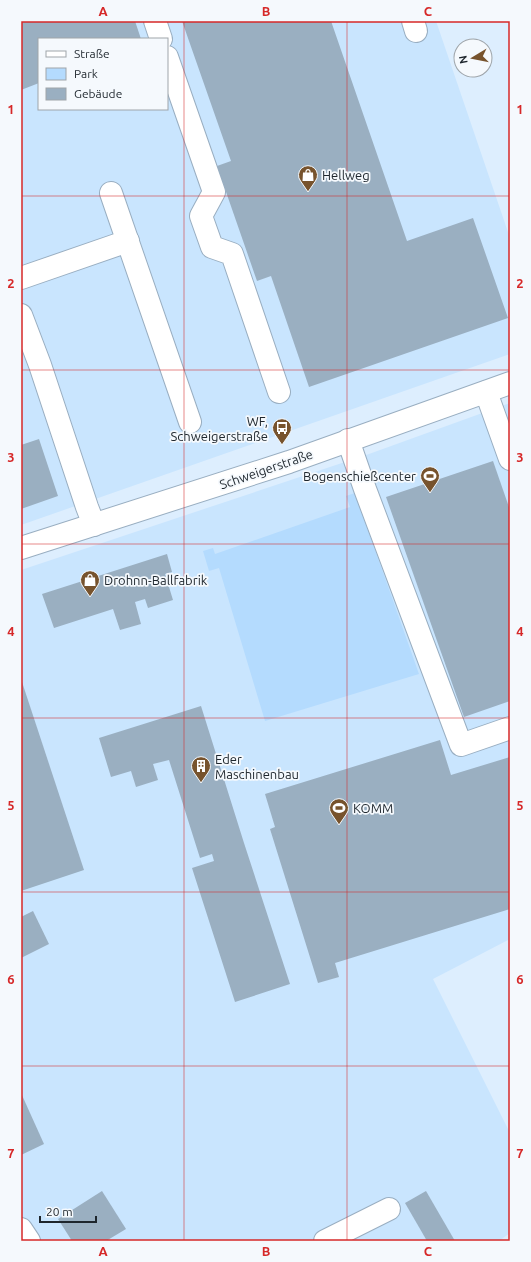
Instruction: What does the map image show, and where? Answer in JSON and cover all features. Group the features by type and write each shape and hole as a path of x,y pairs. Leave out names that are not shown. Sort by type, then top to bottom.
{"street":[{"path":"155,21 161,38"},
{"path":"168,60 214,192 201,216 212,247 232,254 279,392"},
{"path":"111,193 190,422"},
{"path":"21,278 128,241"},
{"path":"21,316 40,364 86,507 94,525"},
{"name":"Schweigerstraße","path":"21,548 282,464 510,384"},
{"path":"486,392 507,451"},
{"path":"348,440 461,745 510,728"},
{"path":"325,1241 389,1209"},
{"path":"21,1229 29,1241"}],"shaded area":[{"path":"21,21 436,21 453,71 453,78 455,78 510,238 510,354 21,525"},
{"path":"510,403 510,939 433,979 510,1133 510,1233 499,1241 21,1241 21,570 369,454"}],"green space":[{"path":"355,493 419,674 265,721 219,568 209,571 203,551 213,548 215,554 350,507 346,496"}],"building":[{"path":"21,21 135,21 141,38 38,38 38,83 21,90"},
{"name":"Hellweg","path":"182,21 331,21 407,241 473,218 508,318 309,387 271,276 257,281 217,166 231,161"},
{"path":"39,439 58,496 21,509 21,445"},
{"path":"493,461 510,510 510,701 464,717 386,497"},
{"path":"167,554 172,572 165,574 173,600 148,608 145,599 135,602 141,624 120,630 113,609 54,628 42,594"},
{"path":"21,679 84,870 21,891"},
{"path":"201,706 290,984 235,1002 192,868 214,861 212,854 200,858 169,760 153,764 158,780 136,787 131,771 111,777 99,738"},
{"path":"440,740 451,775 510,757 510,909 335,963 339,977 318,983 270,829 275,827 265,794"},
{"path":"33,911 49,944 21,958 21,917"},
{"path":"21,1093 44,1144 21,1155"},
{"path":"102,1191 126,1229 106,1241 72,1241 58,1219"},
{"path":"426,1191 455,1241 427,1241 405,1203"}],"place":[{"name":"Hellweg","path":"308,192"},
{"name":"WF, Schweigerstraße","path":"282,445"},
{"name":"Bogenschießcenter","path":"430,493"},
{"name":"Drohnn-Ballfabrik","path":"90,597"},
{"name":"Eder Maschinenbau","path":"201,783"},
{"name":"KOMM","path":"339,825"}]}
